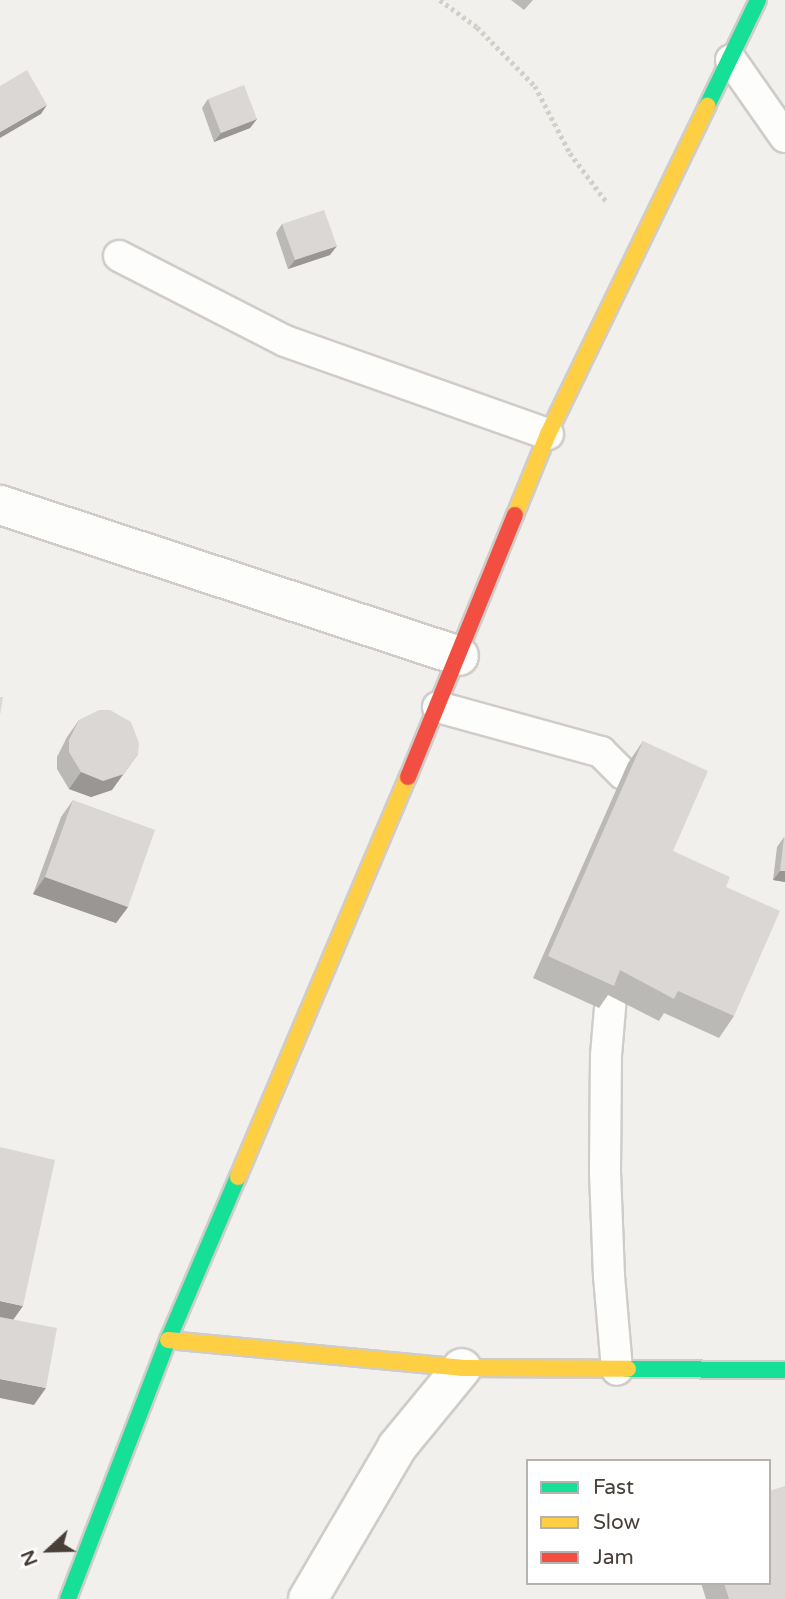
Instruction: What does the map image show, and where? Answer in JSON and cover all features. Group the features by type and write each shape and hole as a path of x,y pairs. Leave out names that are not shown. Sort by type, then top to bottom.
{"main road":[{"path":"68,1599 169,1340 438,707 548,434 758,0"},
{"path":"169,1340 462,1368 785,1370"}],"street":[{"path":"0,505 458,656"},
{"path":"308,1599 397,1447 462,1368"}],"lane":[{"path":"731,60 785,137"},
{"path":"119,256 285,341 548,434"},
{"path":"438,707 601,752 623,774"},
{"path":"611,996 606,1056 605,1172 609,1276 617,1370"}],"path":[{"path":"440,0 477,27 535,86 570,153 641,246"}],"building":[{"path":"27,70 47,105 0,132 0,86"},
{"path":"244,85 257,119 221,133 208,99"},
{"path":"324,210 337,246 295,260 282,224"},
{"path":"99,710 110,710 131,722 139,743 138,754 124,774 103,781 81,772 69,752 69,740 79,720"},
{"path":"643,741 708,771 673,851 730,877 726,887 780,911 734,1016 678,991 674,999 620,970 614,986 548,956"},
{"path":"73,800 155,830 128,907 45,877"},
{"path":"784,837 785,871 780,871"},
{"path":"0,1147 55,1160 23,1306 0,1301"},
{"path":"0,1317 57,1328 46,1388 0,1379"},
{"path":"785,1486 785,1599 729,1599 725,1585 771,1585 771,1490"}],"traffic: fast":[{"path":"707,106 758,0"},
{"path":"68,1599 168,1340 238,1177"},
{"path":"628,1369 785,1370"}],"traffic: slow":[{"path":"515,515 548,434 707,106"},
{"path":"238,1177 408,777"},
{"path":"168,1340 462,1368 628,1369"}],"traffic: jam":[{"path":"408,777 515,515"}]}
